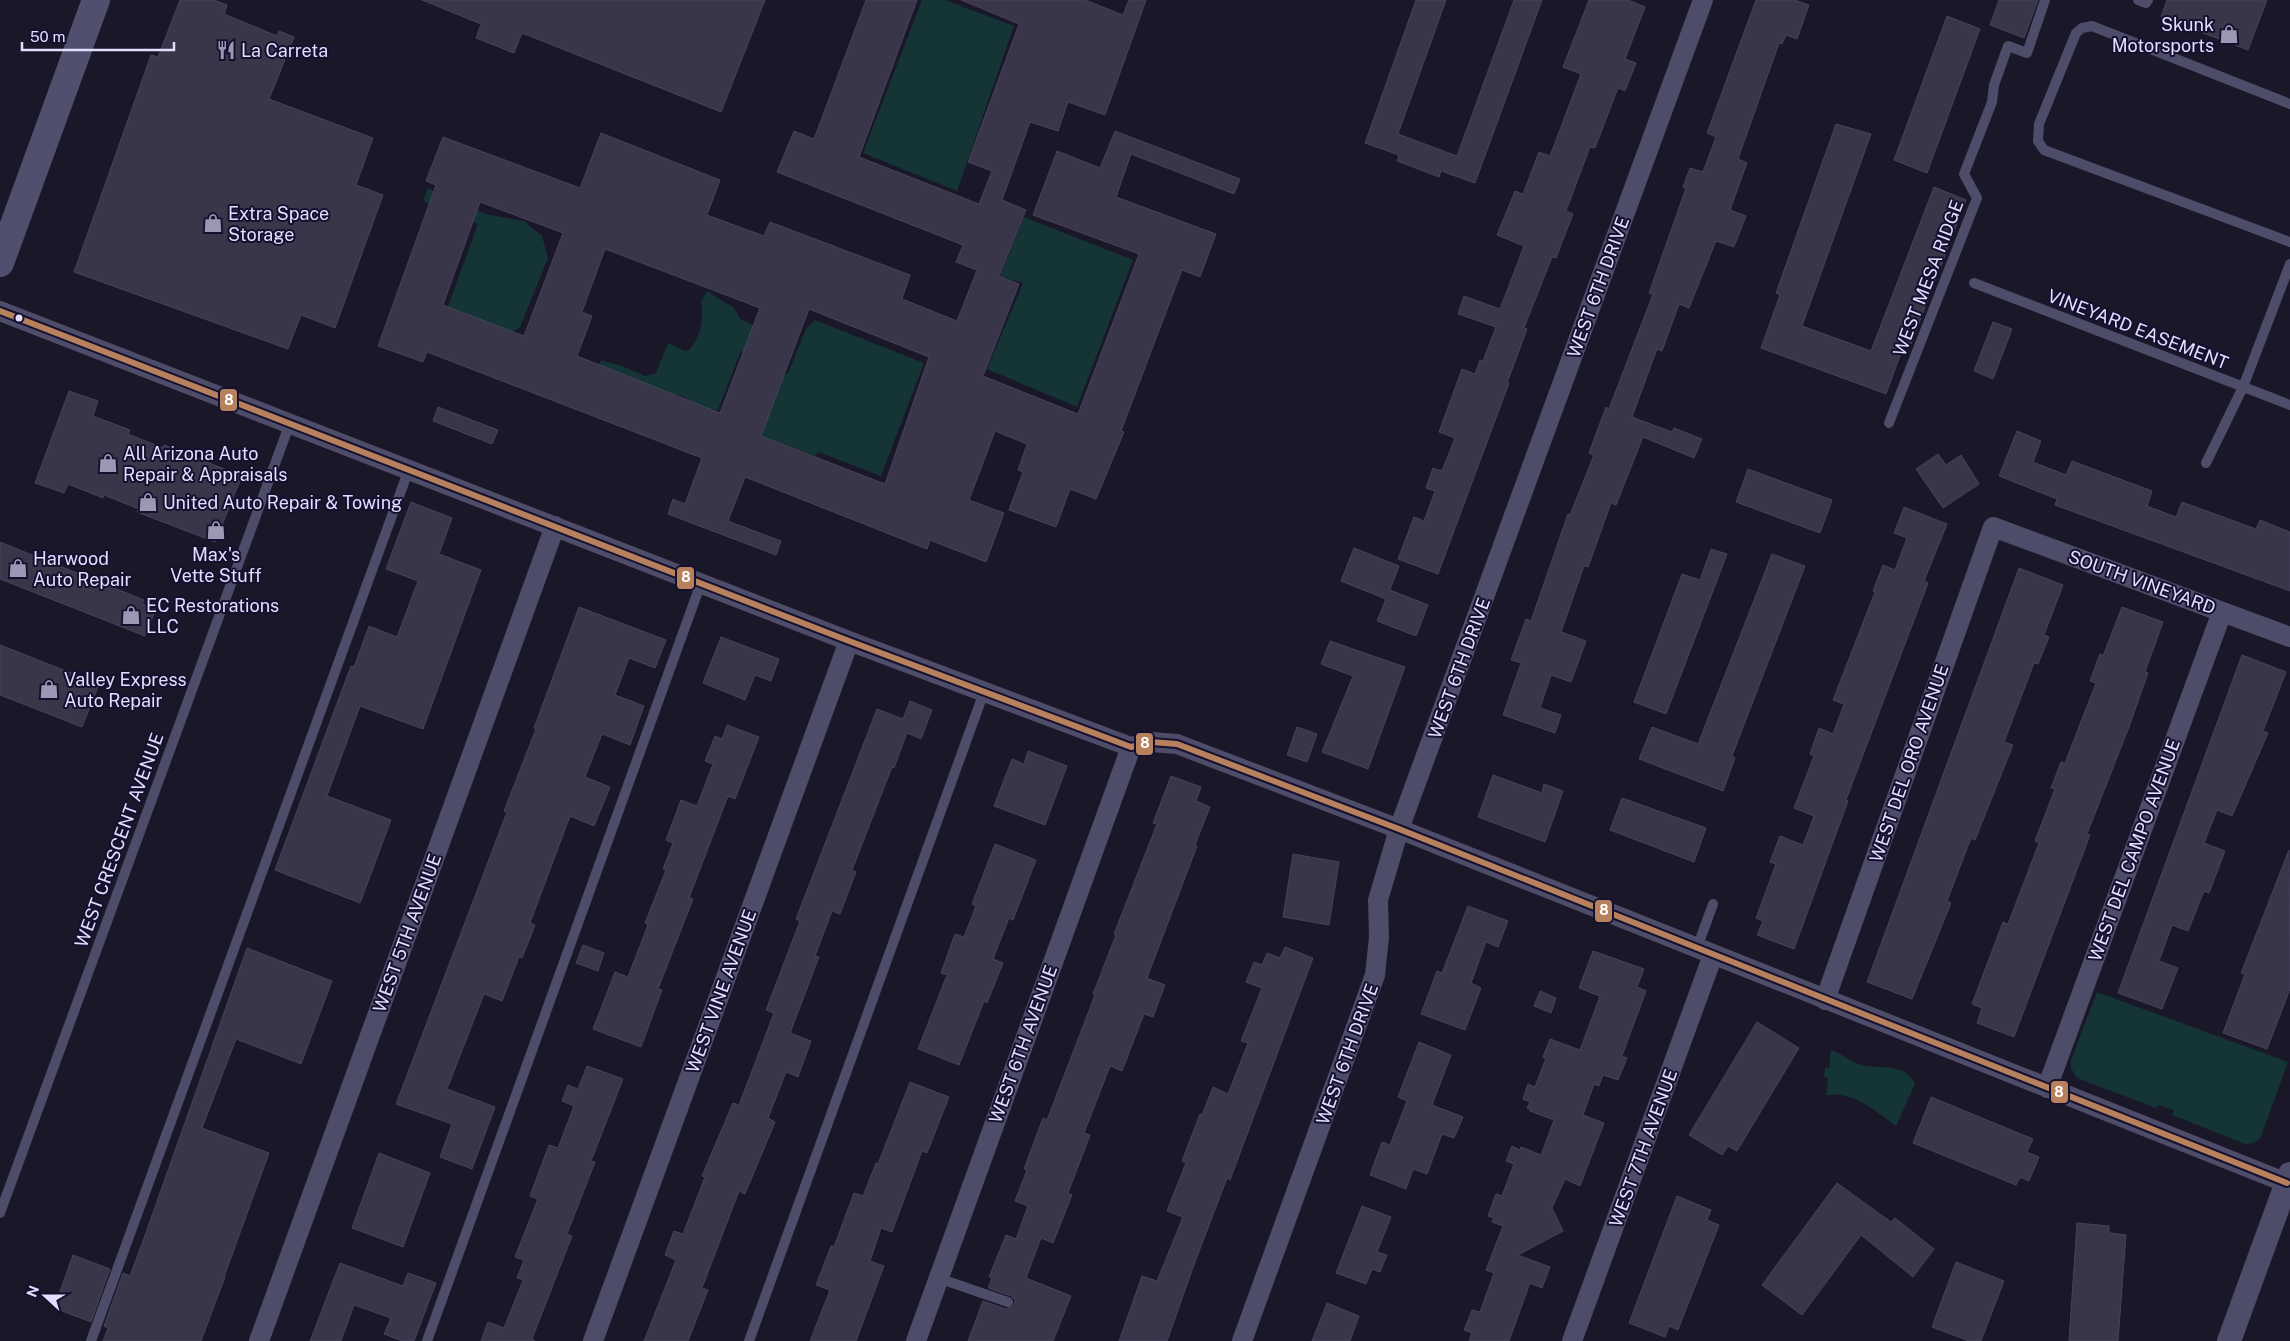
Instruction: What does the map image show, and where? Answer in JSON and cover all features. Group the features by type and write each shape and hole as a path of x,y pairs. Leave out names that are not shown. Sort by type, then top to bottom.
{"main road":[{"path":"0,263 96,0"}],"street":[{"name":"WEST 6TH DRIVE","path":"1242,1341 1375,975 1379,937 1378,900 1399,829 1703,0"},
{"path":"0,311 849,641 1131,747 1151,742 1177,744 1399,829 2047,1088 2288,1178 2229,1341"},
{"name":"WEST 5TH AVENUE","path":"259,1341 554,526"},
{"name":"SOUTH VINEYARD","path":"1993,526 2290,637"},
{"name":"WEST DEL ORO AVENUE","path":"1825,1000 1993,526"},
{"name":"WEST DEL CAMPO AVENUE","path":"2047,1088 2222,612"},
{"name":"WEST VINE AVENUE","path":"593,1341 849,641"},
{"name":"WEST 6TH AVENUE","path":"916,1341 1131,747"},
{"name":"WEST 7TH AVENUE","path":"1572,1341 1705,951"}],"lane":[{"name":"WEST MESA RIDGE","path":"1889,423 1977,198 1964,174 1992,102 1994,85 2008,46 2026,53 2045,0"},
{"path":"2138,0 2146,3 2148,0"},
{"path":"2290,104 2092,26 2082,28 2076,33 2039,124 2038,141 2044,150 2290,242"},
{"path":"2206,463 2243,388 2290,264"},
{"name":"VINEYARD EASEMENT","path":"1974,283 2290,405"},
{"name":"WEST CRESCENT AVENUE","path":"0,1213 290,423"},
{"path":"92,1341 410,469"},
{"path":"427,1341 702,583"},
{"path":"749,1341 984,692"},
{"path":"1705,951 1713,904"},
{"path":"938,1278 1008,1302"}],"green space":[{"path":"922,0 945,0 1014,26 957,191 863,153"},
{"path":"428,188 447,199 463,203 485,214 524,221 542,236 548,258 520,327 513,332 493,329 445,314 478,224 423,201"},
{"path":"1024,217 1133,260 1077,407 987,369 1023,283 1000,276"},
{"path":"707,291 734,308 740,319 755,326 745,352 741,351 718,410 702,407 682,396 662,392 597,370 601,360 622,366 645,376 656,373 668,343 685,351 689,350 699,333 702,321 701,302"},
{"path":"815,320 924,363 881,476 818,452 815,456 759,435 782,376 788,373 807,327"},
{"path":"2097,992 2288,1062 2260,1139 2253,1143 2245,1144 2172,1115 2174,1110 2158,1105 2156,1108 2077,1078 2071,1068 2071,1060"},
{"path":"1831,1050 1859,1064 1898,1069 1911,1077 1915,1084 1896,1126 1864,1103 1855,1099 1846,1096 1826,1095 1828,1078 1824,1077 1825,1068 1829,1068"}],"building":[{"path":"180,0 214,0 227,5 224,14 277,36 279,31 294,37 269,99 373,138 356,185 383,195 335,328 301,315 288,349 74,272 151,55 158,57"},
{"path":"422,0 765,0 721,112 522,33 514,53 476,38 481,24"},
{"path":"866,0 917,0 859,157 979,204 992,171 968,162 1019,24 961,0 1085,0 1123,15 1129,0 1146,0 1105,115 1068,102 1058,131 1030,122 1002,200 1026,210 999,276 1019,284 983,376 1078,414 1139,254 1033,215 1057,151 1100,168 1115,131 1240,179 1234,194 1131,154 1116,197 1216,234 1200,277 1182,270 1121,431 1124,432 1096,499 1070,489 1056,527 1009,510 1023,472 1018,470 1027,444 995,431 969,500 1004,513 986,562 930,540 927,549 745,477 728,521 781,541 776,555 668,514 673,499 685,504 702,458 427,352 423,362 378,346 436,185 426,181 443,137 580,188 601,133 720,180 707,215 764,236 770,222 910,275 902,299 957,321 977,270 956,262 963,245 777,172 794,131 814,139","holes":["480,202 563,233 524,336 443,305","605,249 760,308 720,413 577,356 592,316 582,312","809,309 929,357 885,484 761,436"]},
{"path":"1416,0 1446,0 1398,134 1457,156 1514,0 1542,0 1475,183 1441,171 1439,177 1397,161 1399,155 1365,143"},
{"path":"1589,0 1628,0 1645,7 1625,59 1636,63 1625,91 1618,88 1595,148 1590,147 1566,211 1573,214 1556,258 1552,257 1524,328 1527,329 1507,383 1509,383 1438,574 1398,559 1414,517 1424,521 1435,491 1426,488 1433,468 1442,471 1455,438 1439,432 1462,369 1475,374 1480,360 1483,361 1496,327 1458,314 1464,296 1500,309 1524,246 1497,235 1515,191 1523,194 1539,152 1550,156 1581,74 1563,67"},
{"path":"1756,0 1794,0 1809,5 1797,39 1786,35 1782,44 1779,43 1738,159 1747,163 1730,210 1746,216 1734,247 1716,241 1689,308 1679,304 1662,351 1657,349 1632,417 1672,432 1674,428 1702,439 1694,458 1643,437 1616,505 1611,503 1588,567 1584,566 1561,632 1586,641 1571,682 1551,675 1540,708 1561,715 1555,733 1503,715 1521,663 1511,660 1526,619 1531,621 1568,514 1570,515 1594,455 1589,453 1606,407 1609,409 1653,294 1649,293 1686,188 1683,187 1690,168 1703,172 1716,137 1707,133"},
{"path":"1999,0 2038,0 2024,38 1990,25"},
{"name":"Skunk Motorsports","path":"2167,0 2267,0 2248,50 2161,17"},
{"path":"1947,16 1980,29 1927,173 1894,160"},
{"path":"1836,124 1871,134 1802,326 1871,351 1934,187 1966,200 1911,344 1905,342 1886,394 1761,348 1780,295 1776,293"},
{"path":"1993,322 2012,329 1993,379 1974,371"},
{"path":"69,391 98,401 93,416 130,430 128,434 163,448 164,445 242,476 215,542 137,512 139,509 104,495 103,498 68,484 64,493 35,483"},
{"path":"438,407 498,430 492,444 433,421"},
{"path":"2017,431 2041,441 2033,462 2066,475 2072,461 2152,491 2147,506 2176,517 2182,502 2256,529 2260,520 2290,532 2290,591 2055,505 2057,499 1999,476"},
{"path":"1938,454 1946,465 1961,455 1979,484 1943,508 1916,469"},
{"path":"1748,469 1832,500 1820,533 1736,502"},
{"path":"411,502 452,518 439,554 481,570 423,729 360,706 327,796 391,820 360,903 275,870 351,666 354,667 369,626 397,637 418,581 386,569"},
{"path":"1904,507 1947,524 1924,581 1928,583 1846,800 1848,801 1794,949 1757,935 1763,921 1756,918 1776,864 1770,862 1780,836 1803,845 1814,816 1794,808 1814,756 1810,754 1819,728 1833,734 1844,704 1833,700 1875,592 1873,591 1883,565 1895,570 1907,538 1894,533"},
{"path":"0,542 144,600 142,604 156,609 145,636 0,579"},
{"path":"1354,548 1399,566 1390,590 1428,605 1416,636 1377,621 1386,599 1341,581"},
{"path":"1711,549 1727,554 1666,714 1634,702 1682,574 1700,580"},
{"path":"1772,554 1805,566 1732,756 1735,758 1723,791 1639,759 1652,727 1698,744"},
{"path":"2019,568 2063,585 2044,635 2049,637 2038,664 2034,663 2004,742 2013,745 1975,840 1971,838 1947,901 1951,903 1912,999 1867,982"},
{"path":"579,607 666,640 655,668 629,658 615,695 644,706 630,745 602,734 585,777 610,787 594,826 570,816 530,923 535,925 522,958 519,957 502,1001 484,994 447,1089 495,1107 472,1169 440,1157 452,1124 396,1104 507,812 504,811 536,729 534,728"},
{"path":"2122,607 2163,622 2145,672 2148,673 2129,727 2087,834 2090,835 2014,1037 1977,1023 1982,1008 1972,1004 2003,922 2008,924 2039,843 2035,841 2055,789 2051,788 2061,762 2065,763 2096,683 2090,681 2100,654 2103,656"},
{"path":"721,637 779,659 771,681 755,675 745,700 703,683"},
{"path":"1330,641 1405,667 1368,769 1322,752 1353,676 1321,664"},
{"name":"Valley Express Auto Repair","path":"0,645 99,684 82,727 0,695"},
{"path":"2242,655 2286,672 2263,731 2268,733 2232,816 2217,810 2204,843 2225,851 2209,893 2204,891 2188,931 2172,925 2159,961 2178,968 2162,1009 2118,993"},
{"path":"910,701 932,710 921,739 907,733 852,870 856,872 840,914 832,911 815,956 819,957 790,1033 811,1041 798,1077 786,1072 768,1118 775,1122 745,1194 739,1191 702,1288 708,1290 688,1341 644,1341 676,1260 665,1255 674,1231 683,1234 705,1177 702,1176 733,1103 739,1105 774,1013 766,1010 800,921 796,919 877,709 903,719"},
{"path":"727,725 759,737 735,799 728,796 689,898 693,899 658,989 662,990 641,1047 593,1029 615,972 628,977 648,925 645,923 666,870 663,869 673,843 666,840 681,800 697,806 713,764 705,761 715,736 722,739"},
{"path":"1297,727 1317,734 1307,762 1287,755"},
{"path":"1028,751 1067,766 1045,825 994,806 1012,759 1024,764"},
{"path":"1493,775 1542,793 1544,784 1563,791 1545,842 1478,817"},
{"path":"1171,776 1201,787 1196,801 1210,807 1147,978 1165,985 1153,1017 1144,1014 1122,1071 1110,1066 1084,1133 1090,1135 1068,1193 1072,1195 1053,1243 1041,1238 1026,1278 1071,1296 1053,1341 968,1341 983,1301 1006,1309 1014,1305 1015,1300 1011,1296 988,1288 992,1278 989,1277 1006,1235 1016,1239 1028,1206 1015,1201 1027,1170 1024,1169 1043,1118 1047,1120 1095,995 1093,994 1116,935 1114,934 1157,824 1153,823"},
{"path":"1622,798 1706,828 1694,862 1610,830"},
{"path":"995,844 1036,860 1013,920 1009,918 993,959 1003,963 987,1003 984,1001 959,1065 918,1049 947,975 941,973 955,934 964,937 976,906 972,904"},
{"path":"2289,850 2290,989 2267,1049 2223,1033 2245,974 2241,973"},
{"path":"1293,854 1339,862 1329,925 1283,917"},
{"path":"1468,906 1508,921 1498,947 1486,942 1471,983 1481,988 1465,1030 1421,1014 1437,971 1442,973"},
{"path":"583,945 604,953 598,971 576,963"},
{"path":"1285,947 1313,958 1230,1180 1227,1178 1167,1341 1119,1341 1142,1276 1157,1281 1183,1217 1167,1211 1186,1163 1182,1161 1200,1114 1202,1115 1213,1087 1228,1094 1248,1043 1241,1041 1262,988 1246,982 1254,962 1262,965 1267,953 1280,958"},
{"path":"247,948 332,981 301,1064 236,1039 202,1128 269,1153 225,1277 201,1341 103,1341 108,1328 104,1326 123,1273 130,1276"},
{"path":"1593,951 1644,969 1637,987 1646,991 1622,1056 1627,1058 1618,1080 1603,1075 1599,1086 1594,1084 1583,1115 1604,1123 1580,1186 1565,1179 1552,1208 1563,1231 1518,1255 1550,1267 1542,1288 1530,1283 1509,1341 1469,1341 1472,1333 1464,1330 1472,1310 1480,1312 1494,1273 1486,1270 1503,1226 1492,1222 1494,1218 1488,1216 1496,1194 1502,1196 1514,1164 1506,1161 1512,1146 1520,1150 1521,1147 1541,1155 1554,1120 1530,1111 1527,1108 1530,1102 1523,1099 1528,1084 1535,1087 1546,1058 1543,1057 1550,1039 1580,1050 1600,996 1579,988"},
{"path":"1540,991 1556,998 1551,1013 1534,1006"},
{"path":"1757,1022 1799,1048 1737,1151 1728,1146 1722,1155 1689,1135"},
{"path":"1419,1042 1451,1055 1432,1105 1463,1117 1454,1138 1442,1134 1427,1174 1413,1169 1406,1189 1370,1175 1382,1142 1390,1145 1407,1101 1398,1097"},
{"path":"587,1066 623,1079 591,1161 595,1162 567,1234 572,1236 532,1339 535,1341 481,1341 488,1322 504,1328 523,1280 517,1278 524,1260 515,1257 538,1199 530,1196 549,1145 558,1148 574,1106 562,1101 568,1085 578,1089"},
{"path":"910,1082 949,1097 927,1153 922,1151 892,1232 881,1228 870,1261 884,1266 856,1341 810,1341 830,1290 816,1285 831,1246 834,1247 854,1193 863,1196 876,1163 878,1164"},
{"path":"1931,1097 2033,1139 2027,1152 2039,1157 2029,1181 2020,1177 2016,1185 1913,1143"},
{"path":"379,1153 430,1173 403,1247 352,1228"},
{"path":"1837,1183 1891,1222 1895,1218 1934,1249 1913,1277 1861,1235 1802,1315 1762,1285"},
{"path":"1677,1196 1711,1210 1707,1220 1719,1225 1678,1330 1669,1326 1665,1337 1629,1323"},
{"path":"1362,1206 1391,1217 1377,1252 1387,1255 1380,1272 1372,1269 1366,1284 1336,1273"},
{"path":"2077,1223 2109,1226 2109,1233 2126,1235 2118,1341 2069,1341"},
{"path":"73,1255 110,1269 91,1322 54,1308"},
{"path":"1956,1262 2004,1281 1981,1341 1969,1341 1932,1327"},
{"path":"340,1263 403,1286 408,1273 436,1283 414,1341 402,1341 384,1334 391,1318 354,1305 341,1341 310,1341"},
{"path":"1327,1303 1359,1316 1350,1341 1312,1341"}],"transit line":[{"name":"8","path":"0,311 849,641 1131,747 1151,742 1177,744 1399,829 2287,1183"}],"place":[{"name":"Skunk Motorsports","path":"2229,34"},
{"name":"La Carreta","path":"226,50"},
{"name":"Extra Space Storage","path":"213,223"},
{"name":"All Arizona Auto Repair & Appraisals","path":"108,463"},
{"name":"United Auto Repair & Towing","path":"148,502"},
{"name":"Max's Vette Stuff","path":"216,530"},
{"name":"Harwood Auto Repair","path":"18,568"},
{"name":"EC Restorations LLC","path":"131,615"},
{"name":"Valley Express Auto Repair","path":"49,689"}]}
